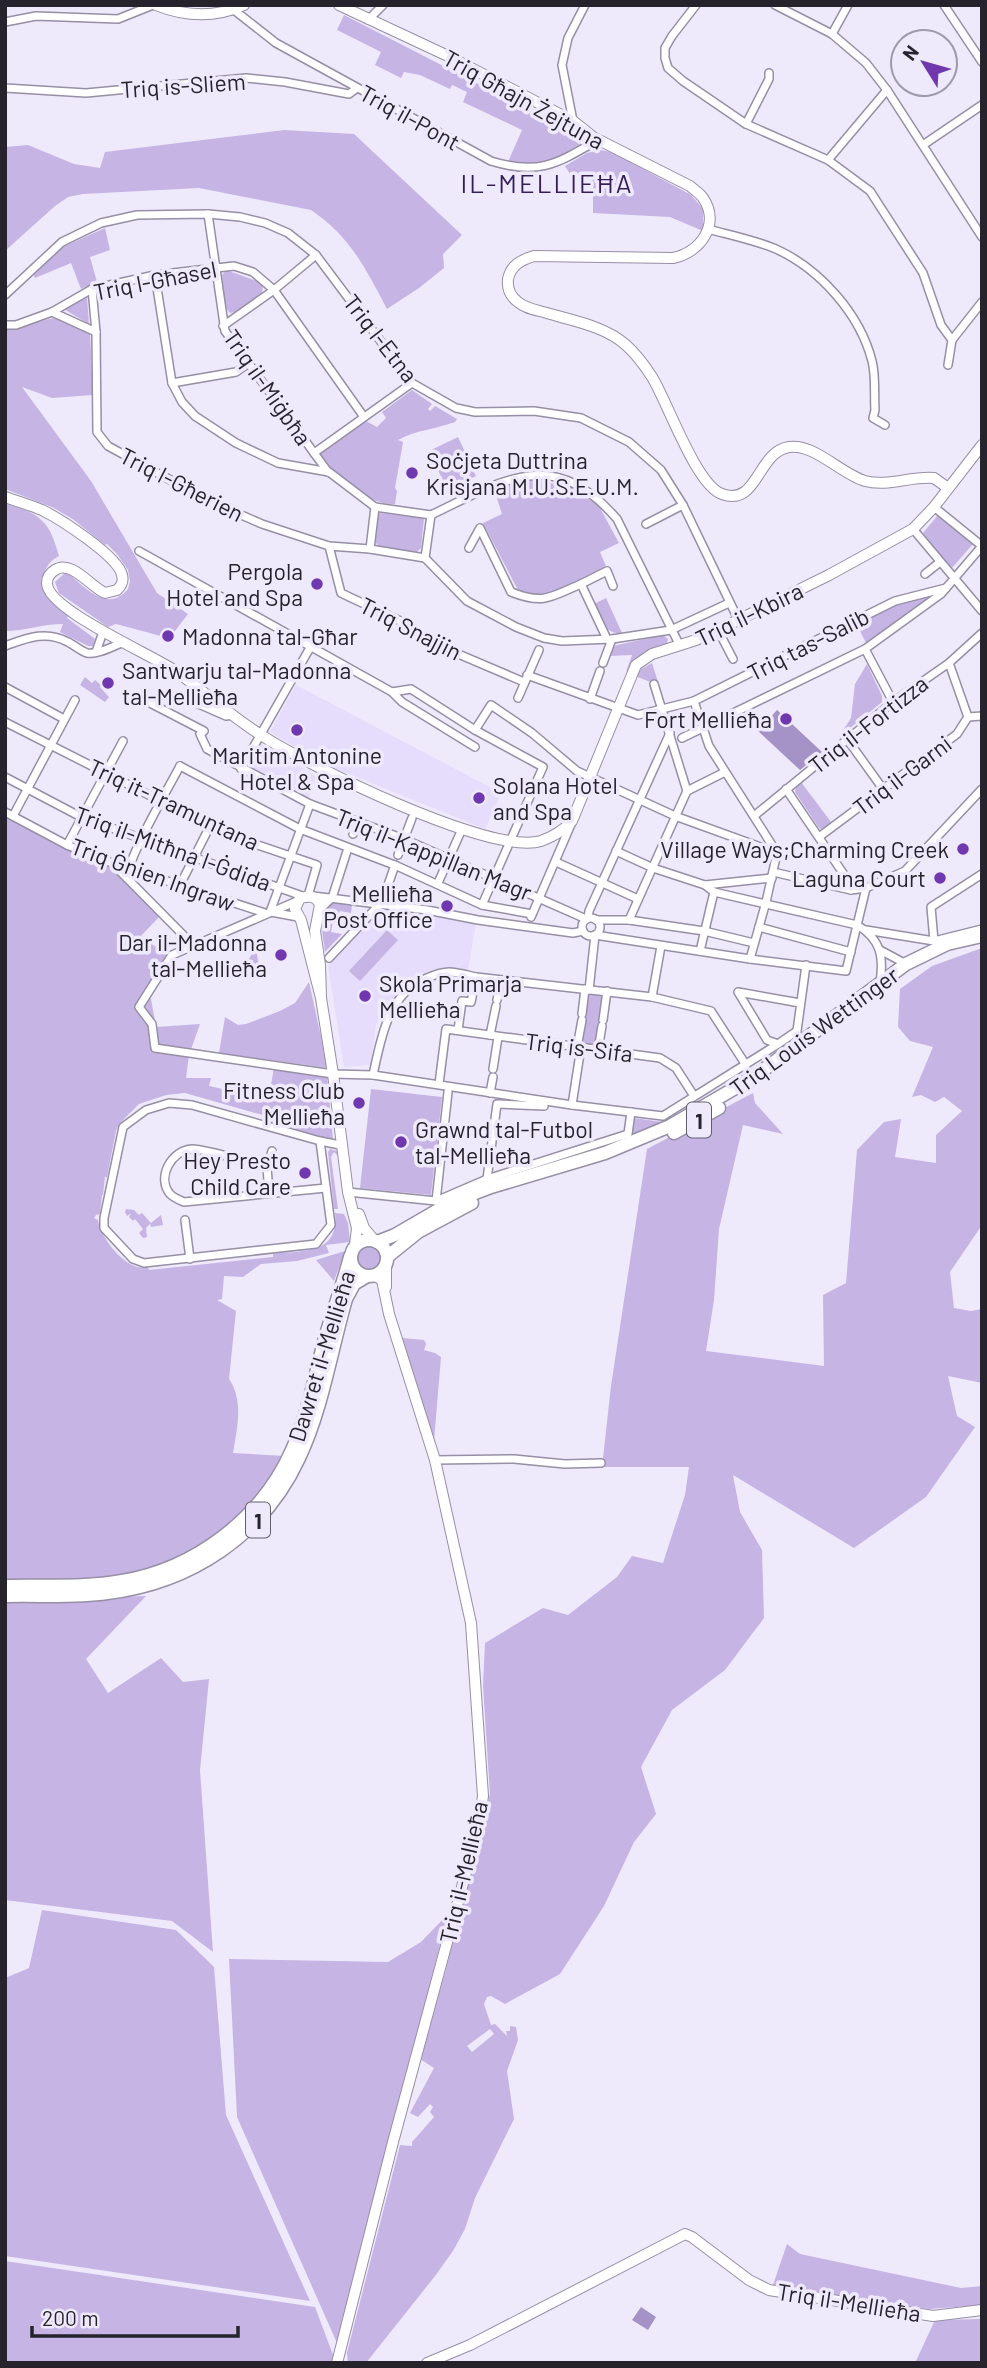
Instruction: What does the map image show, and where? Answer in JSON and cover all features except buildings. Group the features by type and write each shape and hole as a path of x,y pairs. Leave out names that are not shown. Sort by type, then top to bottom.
{"highway":[{"name":"Triq Louis Wettinger","path":"376,1241 396,1235 452,1202 605,1153 670,1126 754,1077 906,964 947,944 982,936"},
{"name":"Triq Louis Wettinger","path":"386,1260 418,1232 455,1210 646,1146 694,1123 759,1083 918,965 982,943"},
{"path":"361,1241 376,1241 383,1246 386,1260 383,1268 370,1275 355,1269 353,1251 361,1241"},
{"name":"Dawret il-Mellieħa","path":"5,1586 100,1584 154,1573 178,1564 215,1543 255,1510 282,1470 302,1426 334,1308 353,1251"},
{"name":"Dawret il-Mellieħa","path":"5,1596 104,1594 157,1583 205,1562 251,1528 287,1481 300,1458 346,1299 354,1284 370,1275"}],"main road":[{"path":"155,5 173,12 197,15 239,7"},
{"name":"Triq Għajn Żejtuna","path":"339,5 448,56 573,121 598,140 690,186 703,197 707,207 708,229"},
{"path":"708,229 695,249 685,256 673,258 534,256 513,267 508,286 516,301 526,307 588,325 624,343 653,378 703,479 718,493 729,496 745,492 752,486 774,452 794,446 806,448 865,481 885,484 934,478 948,488"},
{"name":"Triq il-Kbira","path":"572,821 636,665 652,654 718,630 830,578 913,529 934,507 982,445"},
{"path":"5,497 40,509 63,522 90,541 119,569 122,581 117,590 111,593 101,592 66,567 54,570 47,580 53,598 103,632 175,670 261,736 323,772 462,830 511,842 540,841 565,829 572,821"},
{"path":"321,998 315,931 319,902 305,898 295,909 321,998 348,1192 357,1228 353,1251"},
{"path":"300,919 311,921 318,914"},
{"path":"348,1192 356,1202 364,1228 376,1241"},
{"name":"Triq il-Mellieħa","path":"386,1260 386,1294"},
{"name":"Triq il-Mellieħa","path":"337,2363 479,1824 482,1796 472,1633 435,1460 389,1314 382,1280 370,1275"},
{"name":"Triq il-Mellieħa","path":"427,2363 470,2345 685,2235 692,2237 750,2280 769,2290 933,2316 982,2310"}],"street":[{"path":"5,22 36,16 118,19 155,5"},
{"path":"369,20 383,5"},
{"path":"573,121 562,65 568,37 585,5"},
{"path":"696,5 665,48 668,68 746,124 828,160 870,191 923,273 941,325 952,340"},
{"path":"775,5 832,34 866,63 887,90 982,237"},
{"path":"832,34 848,5"},
{"path":"944,5 981,60"},
{"name":"Triq il-Pont","path":"239,7 276,43 491,161 506,166 542,167 557,163 598,140"},
{"path":"746,124 769,79 769,73"},
{"name":"Triq is-Sliem","path":"5,88 86,93 246,78 349,94 357,88"},
{"path":"828,160 887,90"},
{"path":"923,145 982,105"},
{"name":"Triq l-Etna","path":"5,295 62,242 101,223 137,215 208,214 240,217 265,223 288,233 316,255 412,383 456,408 475,412 534,411 581,418 629,442 661,470 683,505 738,620"},
{"name":"Triq il-Miġbħa","path":"208,214 225,331 329,472"},
{"path":"708,229 775,248 798,261 840,298 857,327 872,362 875,410 873,418 885,425"},
{"path":"223,326 274,290 316,255"},
{"name":"Triq l-Għasel","path":"5,325 16,325 52,312 92,289 155,275 234,266 253,272 274,290 365,417"},
{"path":"155,275 172,383 195,416 236,443 278,463 329,472 376,507 431,515 512,478 534,475 555,477 581,486 602,501 617,519 680,646"},
{"name":"Triq l-Għerien","path":"92,289 96,332 97,432 108,446 207,500 262,524 329,546 370,549 425,558"},
{"path":"948,365 952,340 982,302"},
{"path":"52,312 96,332"},
{"path":"172,383 236,372 248,363"},
{"path":"314,453 412,383"},
{"path":"646,524 683,505"},
{"path":"370,549 376,507"},
{"path":"682,738 865,649 909,619 946,588 982,546 934,507"},
{"path":"431,515 425,558 467,601 516,627 544,638 562,641 609,639 671,630 729,603"},
{"path":"469,548 480,528 511,592 526,598 543,601 607,572 613,586"},
{"path":"913,529 982,611"},
{"name":"Triq Snajjin","path":"329,546 341,593 411,626 423,639 618,709"},
{"path":"139,551 392,692 402,702 475,747"},
{"path":"925,574 940,562"},
{"path":"581,584 609,639 590,698"},
{"name":"Triq tas-Salib","path":"618,709 638,715 694,701 895,601 946,588"},
{"path":"718,630 733,659"},
{"path":"96,652 103,632"},
{"name":"Triq il-Fortizza","path":"754,816 893,702 949,663 982,633"},
{"path":"5,646 36,636 50,635 66,640 86,653 124,642"},
{"path":"242,769 311,646"},
{"path":"865,649 893,702"},
{"path":"518,698 538,650"},
{"name":"Triq il-Garni","path":"819,837 957,734 968,717 949,663"},
{"path":"654,684 687,790"},
{"path":"5,687 64,719"},
{"path":"392,692 411,689 475,730 543,767 482,905"},
{"path":"9,814 28,788 75,700"},
{"path":"694,701 709,746 777,853 750,960"},
{"name":"Triq il-Kappillan Magr","path":"148,702 204,732 200,734 207,749 310,804 404,839 590,919 629,920 704,931 754,943"},
{"path":"194,702 226,716 232,715"},
{"path":"475,730 491,705 532,733 577,771 675,816 777,853"},
{"path":"968,717 982,716"},
{"name":"Triq it-Tramuntana","path":"5,722 210,826 317,865 305,898"},
{"path":"572,1105 582,1017 595,935 600,928 590,919 589,911 670,733"},
{"path":"847,739 883,789"},
{"path":"67,845 123,741"},
{"path":"127,878 128,868 179,765 300,829 395,865 482,905 532,914"},
{"path":"629,920 687,790 725,772"},
{"name":"Triq il-Mitħna l-Ġdida","path":"5,777 81,817 305,898 332,898 573,933 583,932"},
{"path":"786,789 847,878 851,890"},
{"path":"705,885 773,875 851,890 866,888 905,871 982,789"},
{"path":"268,913 310,804"},
{"name":"Triq Ġnien Ingraw","path":"9,814 67,845 111,863 268,913 300,919"},
{"path":"398,855 412,818"},
{"path":"354,834 358,821"},
{"path":"529,925 572,821"},
{"path":"180,885 210,826"},
{"path":"438,883 462,830"},
{"path":"318,914 332,898 348,848"},
{"path":"616,851 653,868 705,885 714,892 766,902 857,925 866,930 934,941 982,929"},
{"path":"556,862 638,900"},
{"path":"111,863 194,946"},
{"path":"329,958 380,905 395,865"},
{"path":"934,941 932,907 982,874"},
{"path":"590,919 582,926 583,932 590,936 750,960 846,971 866,888"},
{"path":"700,951 714,892"},
{"path":"305,898 173,955 139,1007 152,1024 156,1048 333,1073 373,1074 572,1105 663,1116 747,1065 796,1031 806,965"},
{"path":"759,927 851,952"},
{"path":"866,930 880,950 883,964 880,982"},
{"path":"652,997 660,946"},
{"path":"880,950 906,964"},
{"path":"373,1074 386,1021 392,1010 412,986 447,971 476,977 652,997 710,1011 747,1065"},
{"path":"458,1030 462,1001 471,1002 476,977"},
{"path":"490,1093 496,1003 501,980"},
{"path":"598,1050 607,991"},
{"path":"778,1044 767,1040 738,992 800,1003"},
{"name":"Triq is-Sifa","path":"439,1084 446,1029 660,1058 676,1068 694,1096"},
{"path":"436,1201 448,1092"},
{"path":"320,1141 331,1225 316,1244 144,1263 133,1259 104,1228 123,1127 146,1110 169,1103 192,1105 341,1145"},
{"path":"487,1179 497,1104 544,1106"},
{"path":"348,1192 436,1201 487,1179 628,1134 631,1112"},
{"path":"267,1167 193,1149 174,1156 165,1178 167,1189 172,1196 184,1202 326,1188"},
{"path":"269,1193 267,1167 272,1151"},
{"path":"185,1220 190,1258"},
{"path":"435,1460 514,1458 565,1464 601,1463"}],"shaded area":[{"path":"344,15 578,135 582,141 580,147 545,164 508,162 522,130 463,102 467,92 452,85 450,89 420,75 404,72 401,78 375,65 381,52 337,30"},
{"path":"284,130 354,134 462,235 443,254 444,268 387,309 347,242 311,210 199,188 68,197 5,251 5,147 28,145 74,164 100,168 105,152"},
{"path":"600,150 612,152 691,195 703,209 703,231 670,217 593,213 593,186 572,177 565,166 587,153"},
{"path":"105,228 110,250 90,257 97,282 81,289 71,263 35,278 33,274 65,246"},
{"path":"226,270 263,285 262,293 230,313 225,307 222,275"},
{"path":"87,297 89,324 62,308"},
{"path":"54,318 67,318 90,333 93,395 52,398 22,387 91,481 157,593 188,614 172,635 172,639 116,624 108,627 59,593 55,582 65,573 98,596 113,599 128,589 128,570 107,544 74,520 54,508 5,489 5,329"},
{"path":"412,390 432,404 428,409 430,411 435,406 457,419 455,422 398,440 403,442 395,504 374,500 343,481 326,464 320,453 366,421 377,427 386,418 382,412"},
{"path":"458,437 476,476 448,491 429,451"},
{"path":"531,480 569,486 599,506 619,543 600,552 606,566 544,597 520,594 483,523 502,514 494,489"},
{"path":"5,502 35,515 47,526 59,556 46,568 43,586 70,614 67,618 95,639 93,646 60,632 63,624 5,631"},
{"path":"379,513 424,518 421,548 417,552 379,547 374,540"},
{"path":"938,515 973,544 951,569 923,533"},
{"path":"937,593 866,643 860,631 866,628 862,621 891,607"},
{"path":"606,598 622,633 607,628 599,615 594,604"},
{"path":"663,635 668,639 666,647 649,652 626,672 632,655 609,656 613,646"},
{"path":"652,663 658,682 653,683 635,676 638,671"},
{"path":"867,664 882,696 882,702 839,737 851,718 855,684"},
{"path":"85,677 92,683 95,680 101,685 109,697 105,702 80,685"},
{"path":"296,685 501,793 485,829 327,765 270,732"},
{"path":"777,710 822,752 800,770 758,731"},
{"path":"260,744 317,777 308,799 247,766"},
{"path":"801,782 831,822 822,829 795,792"},
{"path":"5,814 110,866 160,916 139,938 169,953 142,997 151,999 156,1027 200,1024 189,1055 186,1078 211,1078 209,1086 242,1093 268,1103 274,1067 327,1075 333,1140 266,1122 266,1116 185,1093 166,1095 139,1104 119,1124 116,1131 100,1214 94,1218 98,1220 112,1248 124,1260 138,1267 148,1267 149,1270 273,1257 273,1254 317,1248 325,1243 335,1227 335,1213 344,1214 348,1223 350,1242 326,1245 329,1253 297,1261 261,1264 243,1277 224,1276 222,1299 217,1300 236,1311 229,1379 234,1387 238,1405 233,1453 284,1456 270,1479 243,1515 203,1545 154,1569 99,1580 5,1579"},
{"path":"335,901 352,905 351,913 340,911 338,916 334,916 331,932 342,934 325,952 323,918"},
{"name":"Skola Primarja Mellieħa","path":"381,909 476,922 468,970 437,971 425,974 410,984 383,1008 376,1025 370,1065 344,1067 328,965"},
{"path":"387,930 398,940 360,981 349,971"},
{"path":"982,948 982,1225 950,1272 954,1308 971,1311 982,1309 982,1383 948,1376 957,1416 975,1427 926,1497 854,1548 733,1475 740,1512 762,1550 764,1618 725,1670 672,1710 641,1767 656,1814 634,1842 604,1906 560,1974 505,2004 491,1996 487,1997 484,2004 491,2025 495,2024 507,2036 506,2031 510,2031 510,2026 516,2027 518,2040 507,2071 514,2119 475,2198 465,2229 453,2251 366,2363 348,2363 347,2353 400,2145 412,2146 412,2142 434,2117 430,2112 433,2107 430,2104 418,2117 410,2113 434,2068 420,2059 445,1973 490,1794 483,1686 485,1643 543,1608 568,1615 617,1577 632,1556 663,1563 685,1495 689,1467 602,1467 611,1386 647,1149 753,1093 755,1103 783,1134 743,1125 719,1229 714,1300 706,1351 824,1366 823,1295 846,1283 857,1150 884,1122 901,1119 895,1157 936,1163 936,1135 962,1111 944,1097 935,1102 921,1095 912,1097 933,1047 910,1041 898,1027 900,989 932,966","holes":["490,2029 494,2034 472,2052 467,2046"]},
{"path":"253,952 257,954 259,968 257,972 243,977 241,973"},
{"path":"309,982 328,1068 219,1053 225,1017 238,1025 280,1011 295,1003"},
{"path":"587,994 602,996 596,1045 580,1043"},
{"name":"Grawnd tal-Futbol tal-Mellieħa","path":"371,1089 442,1097 431,1195 360,1188"},
{"path":"633,1118 663,1122 633,1136"},
{"path":"330,1149 337,1151 337,1155 334,1152 331,1157 338,1209 334,1209 328,1152"},
{"path":"126,1209 134,1210 139,1215 142,1213 151,1223 161,1215 163,1225 151,1227 150,1224 146,1228 147,1237 143,1238 139,1233 143,1229 135,1219 133,1221 129,1217 131,1213 127,1216"},
{"path":"369,1245 379,1249 383,1259 379,1269 369,1273 359,1269 355,1259 359,1249"},
{"path":"345,1251 334,1281 316,1260"},
{"path":"402,1338 424,1340 424,1350 441,1357 434,1441"},
{"path":"146,1596 86,1659 108,1693 161,1658 183,1682 209,1679 200,1770 213,1952 172,1921 5,1900 5,1599"},
{"path":"42,1910 176,1930 214,1967 226,2115 310,2301 5,2256 5,1978 29,1968"},
{"path":"448,1914 337,2343 237,2117 229,1959 388,1962 421,1942"},
{"path":"787,2244 800,2254 961,2288 982,2286 982,2305 929,2309 773,2285"},
{"path":"5,2261 315,2307 336,2363 5,2363"},
{"path":"641,2307 656,2317 648,2330 632,2320"},
{"path":"982,2319 982,2363 915,2363 935,2320"}],"place":[{"name":"Soċjeta Duttrina Krisjana M.U.S.E.U.M.","path":"412,473"},
{"name":"Pergola Hotel and Spa","path":"317,584"},
{"name":"Madonna tal-Għar","path":"168,636"},
{"name":"Santwarju tal-Madonna tal-Mellieħa","path":"108,683"},
{"name":"Fort Mellieħa","path":"786,719"},
{"name":"Maritim Antonine Hotel & Spa","path":"297,730"},
{"name":"Solana Hotel and Spa","path":"479,798"},
{"name":"Village Ways;Charming Creek","path":"963,849"},
{"name":"Laguna Court","path":"940,878"},
{"name":"Mellieħa Post Office","path":"447,906"},
{"name":"Dar il-Madonna tal-Mellieħa","path":"281,955"},
{"name":"Skola Primarja Mellieħa","path":"365,996"},
{"name":"Fitness Club Mellieħa","path":"359,1103"},
{"name":"Grawnd tal-Futbol tal-Mellieħa","path":"401,1142"},
{"name":"Hey Presto Child Care","path":"305,1173"}],"district":[{"name":"IL-MELLIEĦA","path":"547,182"}]}
